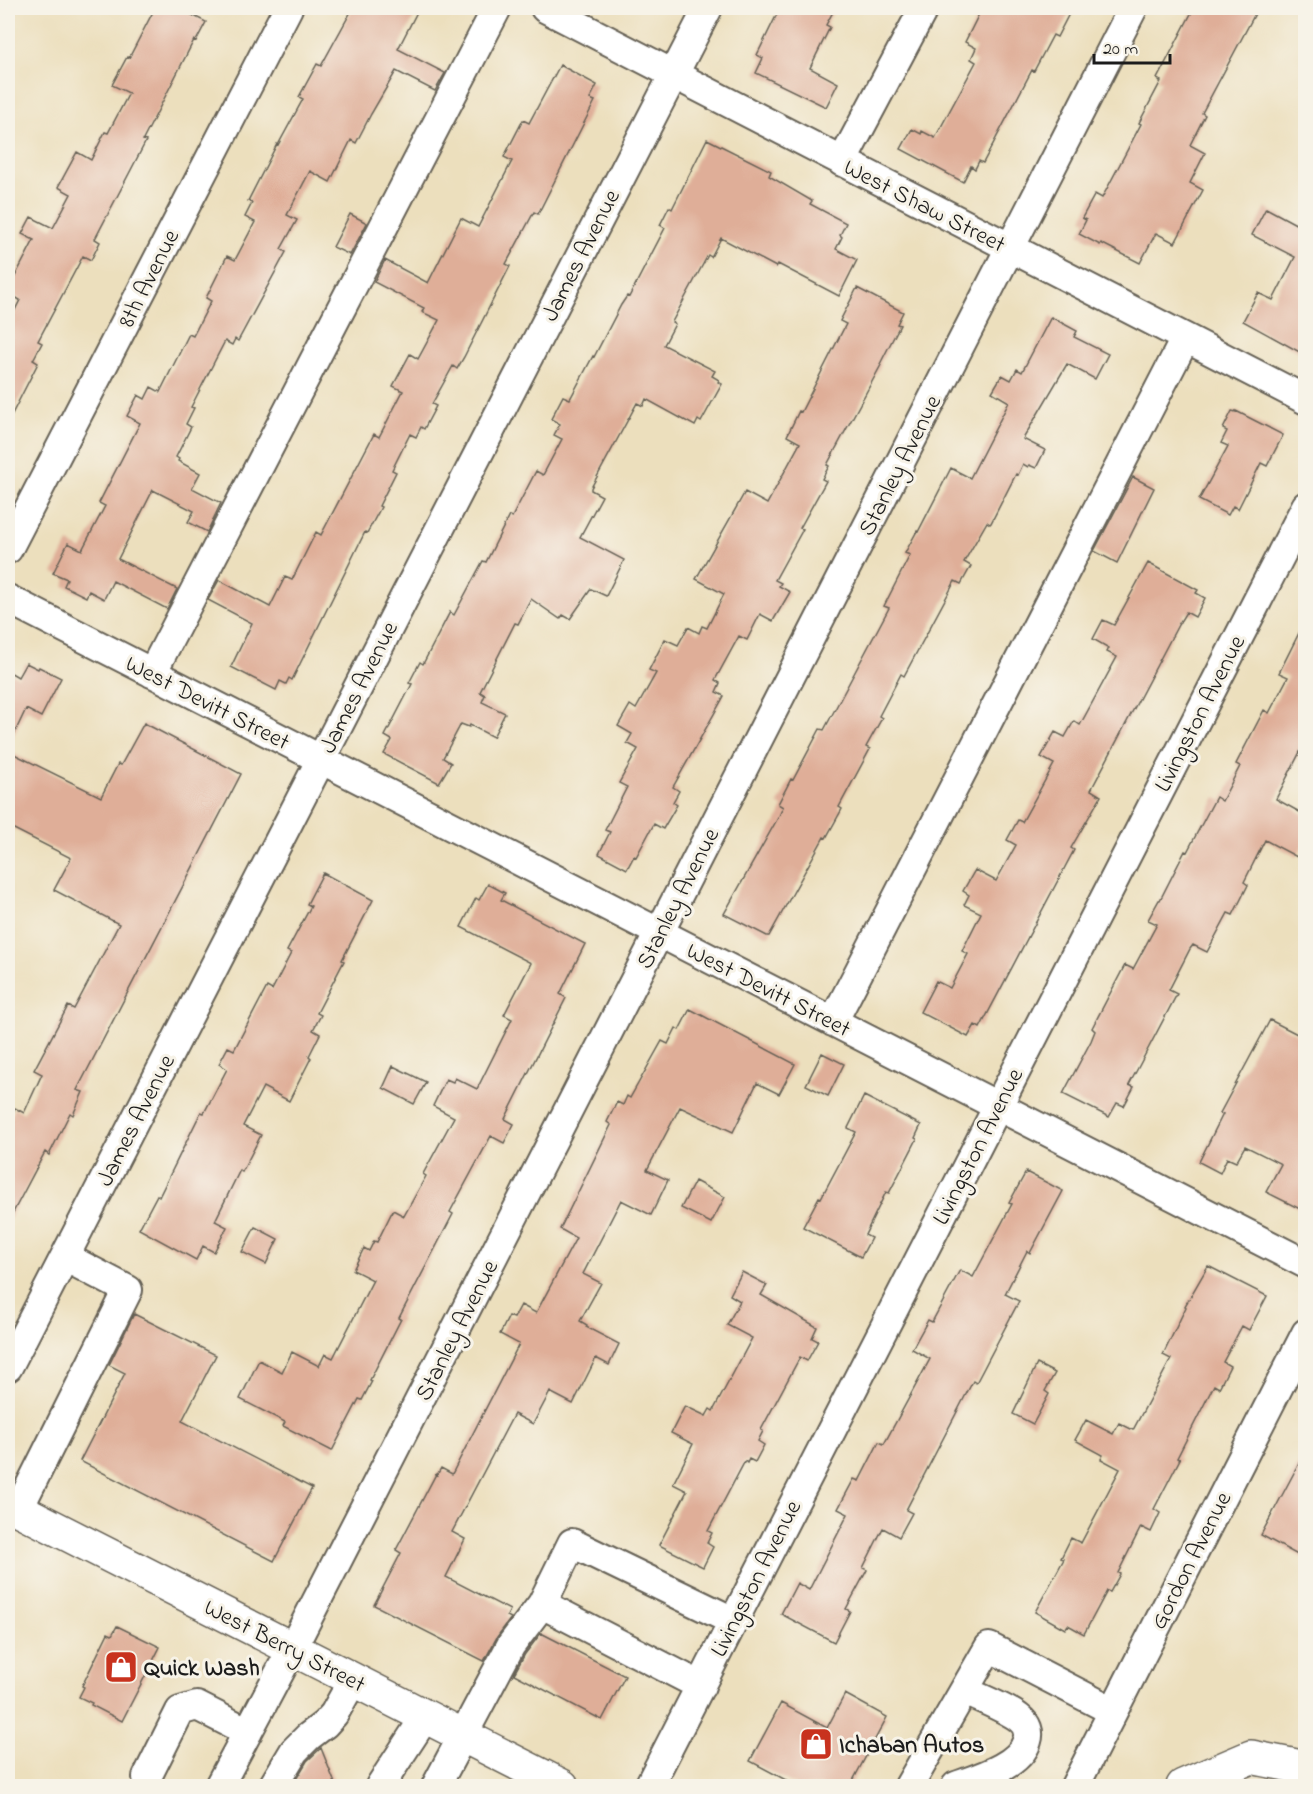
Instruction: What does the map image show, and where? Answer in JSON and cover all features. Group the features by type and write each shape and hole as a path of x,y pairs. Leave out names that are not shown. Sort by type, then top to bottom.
{"main road":[{"name":"West Berry Street","path":"13,1507 562,1786"},
{"path":"1183,1786 1251,1757 1295,1773"}],"street":[{"name":"8th Avenue","path":"8,549 288,8"},
{"path":"152,673 497,8"},
{"name":"West Shaw Street","path":"545,8 1305,400"},
{"name":"James Avenue","path":"8,1367 708,8"},
{"path":"842,162 924,8"},
{"name":"Stanley Avenue","path":"219,1786 292,1649 1133,8"},
{"path":"833,1022 1185,339"},
{"name":"Livingston Avenue","path":"649,1786 1305,506"},
{"name":"West Devitt Street","path":"8,599 1305,1264"},
{"path":"13,1507 128,1290 64,1257"},
{"name":"Gordon Avenue","path":"1075,1786 1305,1333"},
{"path":"436,1786 512,1645 542,1604 572,1543 733,1622"},
{"path":"542,1604 701,1686"},
{"path":"911,1786 990,1647 1113,1711"},
{"path":"273,1786 294,1751 334,1714 353,1680"},
{"path":"956,1786 1008,1764 1026,1747 1029,1737 1028,1728 1019,1718 965,1691"},
{"path":"148,1786 147,1777 180,1711 197,1706 248,1732"},
{"path":"380,1786 425,1717"}],"building":[{"path":"155,8 178,8 206,22 196,41 194,40 143,140 146,141 95,239 100,242 91,260 83,256 38,341 42,343 33,360 38,363 8,422 8,324 20,300 8,293 8,290 34,240 22,234 31,217 53,228 71,194 58,187 77,152 91,160 105,132 108,133 129,93 112,85"},
{"path":"353,8 419,8 398,49 445,73 435,91 396,71 356,143 351,140 330,182 310,171 287,215 297,220 281,249 286,252 238,341 235,339 232,345 225,341 191,407 194,408 186,424 191,427 176,457 178,461 200,473 192,488 221,503 207,532 188,522 194,511 153,490 118,559 177,589 167,609 113,581 104,599 89,591 86,597 64,586 67,579 53,573 68,543 82,550 105,506 99,503 140,423 127,416 138,395 145,399 151,387 160,392 189,334 193,336 211,301 206,298 227,256 235,260 255,222 245,217 252,203 248,201 303,99 299,97 317,64 321,66"},
{"path":"780,8 835,8 826,25 830,27 810,68 838,83 826,107 756,73 763,58 757,55"},
{"path":"982,8 1072,8 1057,37 1053,35 1034,71 1032,70 983,163 979,161 975,169 971,166 963,182 901,149 912,129 935,138 976,62 971,59 976,48 965,42"},
{"path":"1194,8 1258,8 1202,113 1205,115 1190,145 1205,153 1190,183 1203,190 1175,243 1156,233 1140,263 1079,234 1086,220 1082,218 1095,194 1102,198 1141,124 1139,123 1161,81 1157,79"},
{"path":"560,65 597,85 590,99 595,101 538,214 534,212 506,264 510,266 464,357 457,369 453,366 432,404 436,406 424,429 421,427 416,437 410,434 392,470 396,472 379,506 381,507 367,533 365,532 292,680 289,678 286,684 280,681 276,690 231,667 252,623 208,600 219,580 270,607 285,577 292,580 316,532 321,535 374,434 379,437 403,391 393,386 410,354 418,359 439,320 422,312 424,308 374,282 385,260 428,283 461,218 478,227 512,161 504,157 523,120 529,123"},
{"path":"707,139 771,171 769,176 812,201 810,204 846,223 836,249 857,260 839,296 778,264 776,267 721,238 711,257 708,255 672,322 675,324 664,345 715,371 712,376 722,384 701,422 698,420 695,426 646,399 643,406 637,403 591,488 602,496 580,537 624,560 606,596 591,589 570,619 563,615 560,619 531,599 518,624 515,623 480,692 485,695 482,702 505,713 493,737 470,725 469,727 461,724 443,758 451,763 439,783 384,754 392,740 385,736 412,684 409,683 420,662 423,664 450,612 454,615 483,561 486,562 509,516 512,517 536,471 543,475 562,439 554,435 560,424 551,419 563,396 570,399 621,305 627,296 629,297 665,228 660,225 669,207 672,209"},
{"path":"1266,208 1305,229 1305,355 1243,321 1258,293 1273,300 1295,257 1252,235"},
{"path":"350,214 367,223 350,255 333,247"},
{"path":"857,288 903,312 897,324 900,325 827,465 829,466 822,479 826,481 775,580 781,583 779,586 790,592 773,621 760,614 747,640 739,636 715,680 720,683 716,692 724,696 673,787 679,791 673,802 677,805 663,829 654,824 627,869 599,854 610,832 605,830 627,787 619,783 638,749 627,743 632,734 618,726 630,705 636,709 656,673 649,670 665,639 678,645 688,627 699,633 702,626 707,628 724,594 696,579 745,492 767,504 800,443 787,436 846,324 840,321"},
{"path":"1051,317 1077,331 1074,337 1108,354 1095,379 1067,364 1023,439 1045,450 1036,468 1023,464 991,523 987,522 964,562 971,566 961,584 955,581 904,676 901,674 879,716 882,718 866,747 870,749 839,807 842,809 767,936 724,914 779,816 783,807 778,804 791,779 793,780 820,729 824,730 889,608 884,606 910,555 905,553 951,468 970,478 1009,402 992,392 1002,375 1011,380 1017,369 1022,372"},
{"path":"1232,411 1283,435 1267,466 1261,463 1238,509 1233,506 1228,515 1199,500 1228,446 1221,443 1227,431 1223,429"},
{"path":"1133,477 1154,488 1117,563 1094,551"},
{"path":"1148,563 1198,590 1196,593 1205,598 1195,617 1186,612 1178,625 1091,790 1101,796 1071,848 1074,850 980,1028 975,1025 968,1037 920,1012 936,981 950,988 968,954 962,951 981,913 964,905 969,895 963,891 975,870 996,881 1016,845 1007,840 1018,820 1022,822 1054,764 1041,757 1055,732 1065,737 1074,721 1080,725 1117,657 1107,652 1109,648 1093,639 1103,620 1114,625"},
{"path":"1305,621 1305,742 1276,799 1305,815 1305,841 1297,857 1265,840 1244,882 1248,885 1233,915 1228,913 1207,952 1193,945 1190,949 1169,990 1177,994 1129,1085 1134,1087 1124,1106 1117,1103 1109,1117 1063,1094 1091,1041 1095,1031 1092,1028 1125,965 1133,969 1157,924 1148,920 1185,851 1187,852 1216,797 1222,801 1240,766 1236,764 1264,710 1269,713 1288,677 1279,673"},
{"path":"26,663 61,678 41,717 26,709 8,747 8,671 18,677"},
{"path":"144,723 241,774 77,1090 83,1092 73,1115 70,1113 49,1155 45,1152 8,1222 8,1123 15,1108 24,1113 42,1074 34,1070 68,1006 74,1009 119,924 54,890 71,858 8,826 8,751 101,797 118,764 121,765"},
{"path":"323,873 373,900 317,1013 321,1015 313,1030 320,1034 309,1056 311,1058 289,1101 263,1087 243,1126 261,1135 242,1172 240,1170 215,1221 227,1227 214,1252 203,1246 196,1260 139,1229 157,1195 159,1197 201,1112 204,1113 227,1069 219,1064 228,1047 234,1050 267,987 272,990 291,953 287,951 311,906 307,904"},
{"path":"488,884 505,893 501,900 585,944 560,994 566,998 505,1119 514,1124 504,1143 491,1136 450,1212 453,1214 399,1318 401,1319 370,1380 372,1381 362,1400 359,1399 332,1451 283,1426 285,1422 240,1399 259,1360 282,1372 292,1352 319,1366 325,1354 333,1358 373,1280 353,1270 364,1248 369,1251 374,1241 377,1242 393,1210 404,1216 426,1176 423,1174 454,1117 433,1106 446,1079 453,1082 455,1078 477,1089 512,1019 504,1015 531,963 461,927 476,898 479,900"},
{"path":"690,1009 795,1064 779,1094 757,1083 733,1132 680,1107 647,1170 668,1180 651,1215 621,1200 583,1274 601,1283 580,1321 587,1325 586,1327 619,1344 609,1365 596,1358 573,1404 550,1392 533,1424 514,1414 452,1532 465,1539 446,1577 510,1610 507,1616 511,1618 484,1661 374,1605 401,1553 396,1550 436,1474 441,1468 452,1474 519,1344 500,1334 509,1316 514,1318 521,1305 536,1313 576,1238 560,1229 611,1125 607,1122 617,1102 623,1105 627,1096 630,1098 662,1041 668,1044 676,1028 679,1030"},
{"path":"1270,1020 1305,1038 1305,1198 1300,1209 1266,1192 1281,1164 1245,1146 1236,1162 1227,1158 1220,1173 1199,1162 1223,1114 1220,1113"},
{"path":"822,1053 844,1064 828,1096 806,1085"},
{"path":"393,1066 426,1082 414,1104 383,1088"},
{"path":"864,1096 921,1125 915,1138 917,1139 889,1193 886,1192 865,1235 871,1238 861,1257 803,1227 856,1132 848,1128"},
{"path":"1026,1172 1063,1191 1030,1253 1027,1251 1005,1294 1019,1301 976,1383 973,1381 906,1510 912,1513 899,1537 883,1528 863,1568 867,1570 846,1609 850,1611 834,1642 781,1614 797,1583 809,1590 848,1514 838,1509 854,1479 859,1481 879,1442 884,1444 930,1359 912,1349 928,1320 932,1322 960,1270 973,1277 1012,1204 1009,1203"},
{"path":"695,1181 725,1197 711,1223 681,1208"},
{"path":"255,1227 278,1239 266,1264 242,1252"},
{"path":"1208,1266 1267,1296 1249,1330 1242,1326 1223,1362 1230,1366 1219,1388 1214,1385 1177,1458 1180,1459 1154,1509 1160,1513 1151,1532 1141,1527 1118,1573 1120,1574 1110,1592 1107,1591 1084,1634 1068,1625 1065,1629 1035,1612 1064,1559 1061,1558 1071,1538 1081,1543 1120,1469 1101,1459 1103,1455 1075,1440 1086,1420 1113,1434 1119,1423 1133,1430 1171,1359 1163,1355 1185,1306"},
{"path":"742,1272 767,1285 761,1295 817,1327 812,1338 818,1341 807,1361 800,1357 761,1430 763,1431 758,1441 764,1445 755,1462 749,1459 747,1463 745,1461 708,1531 712,1533 707,1543 713,1547 703,1567 659,1545 687,1491 673,1484 693,1444 671,1433 685,1406 706,1416 710,1409 713,1411 752,1338 727,1325 740,1301 730,1295"},
{"path":"134,1314 216,1355 182,1421 312,1488 274,1561 80,1461 125,1373 109,1365"},
{"path":"1037,1364 1055,1373 1045,1391 1049,1394 1033,1424 1013,1414"},
{"path":"1305,1452 1305,1559 1261,1535"},
{"name":"Quick Wash","path":"117,1626 160,1647 122,1721 79,1697 84,1687 82,1686 108,1633 112,1635"},
{"path":"541,1633 625,1676 602,1720 514,1674 525,1654"},
{"name":"Ichaban Autos","path":"845,1694 887,1717 850,1786 797,1786 750,1761 781,1703 827,1728"},
{"path":"321,1748 336,1786 292,1786 307,1761"}],"place":[{"name":"Quick Wash","path":"121,1667"},
{"name":"Ichaban Autos","path":"816,1744"}]}
